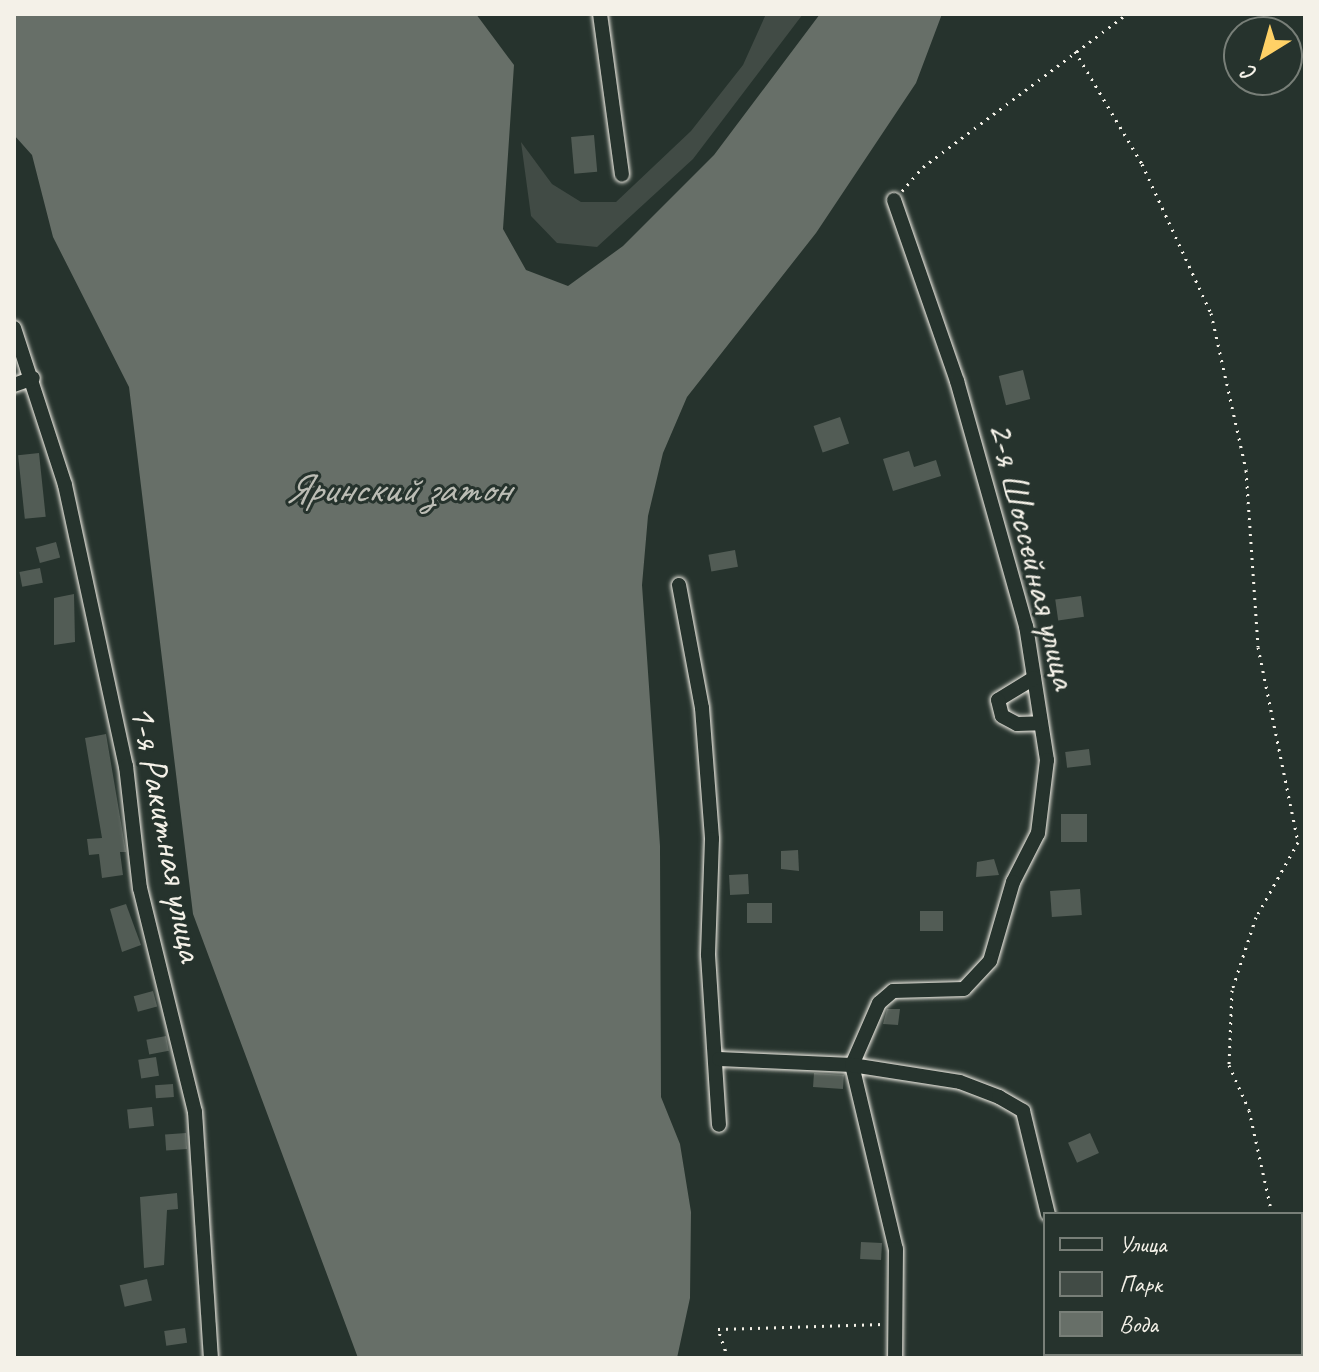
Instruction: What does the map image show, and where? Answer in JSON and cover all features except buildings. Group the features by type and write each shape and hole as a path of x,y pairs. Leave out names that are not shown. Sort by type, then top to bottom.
{"street":[{"path":"600,14 622,175"},
{"name":"2-я Шоссейная улица","path":"852,1065 879,1003 893,991 964,989 990,961 1008,894 1038,833 1047,760 1034,678 957,381 894,200"},
{"name":"1-я Ракитная улица","path":"14,328 33,378 65,485 126,766 140,888 195,1112 211,1358"},
{"path":"14,385 33,378"},
{"path":"679,585 702,708 712,839 708,955 719,1059 719,1125"},
{"path":"1034,678 998,700 1002,716 1017,724 1041,723"},
{"path":"719,1059 852,1065 960,1082 1023,1111 1048,1212"},
{"path":"852,1065 896,1249 891,1324 895,1358"},
{"path":"1299,1358 1305,1355"}],"path":[{"path":"894,200 923,167 1127,14"},
{"path":"1075,51 1142,164 1211,313 1246,470 1258,647 1298,842 1256,917 1232,990 1229,1065 1249,1110 1272,1212"},
{"path":"728,1358 718,1329 891,1324"}],"green space":[{"path":"766,14 803,14 693,159 597,247 557,243 531,216 521,142 552,184 581,202 616,202 691,131 743,65"}],"water":[{"name":"Яринский затон","path":"14,14 476,14 514,65 503,229 526,270 568,286 623,246 714,155 820,14 942,14 916,83 816,233 687,397 663,453 648,516 642,585 660,846 661,1097 680,1144 691,1212 690,1298 677,1358 358,1358 193,914 129,387 53,237 32,155 14,135"}]}
